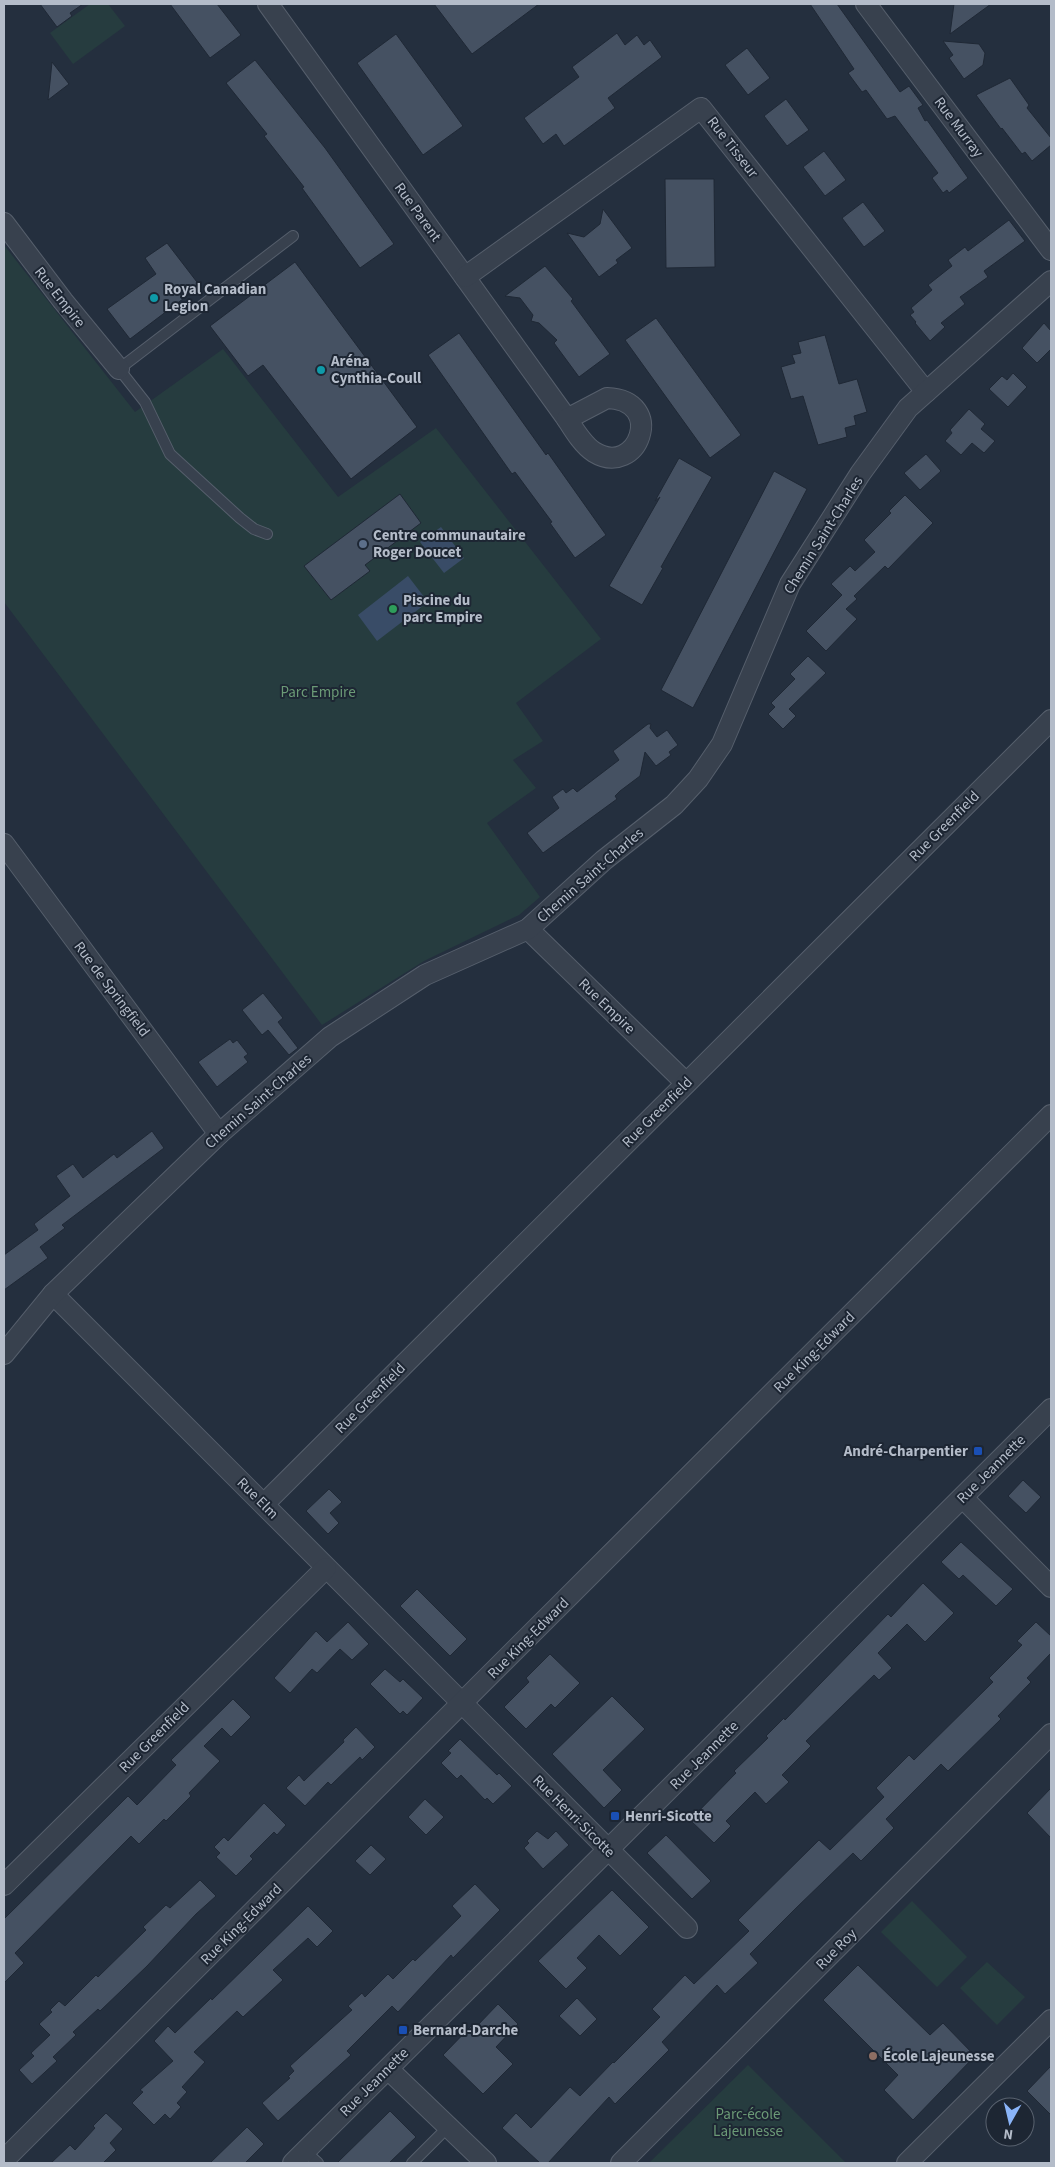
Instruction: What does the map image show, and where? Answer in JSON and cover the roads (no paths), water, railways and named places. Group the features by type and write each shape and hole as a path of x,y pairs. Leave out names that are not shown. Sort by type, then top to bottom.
{"street":[{"name":"Rue Parent","path":"268,4 567,419"},
{"name":"Rue Murray","path":"866,4 1051,250"},
{"name":"Rue Tisseur","path":"465,278 701,108 926,392"},
{"name":"Rue Empire","path":"4,223 63,301 119,369"},
{"name":"Chemin Saint-Charles","path":"4,1354 53,1294 220,1134 338,1032 425,975 528,929 604,860 674,805 698,779 722,744 790,584 860,474 908,408 1051,281"},
{"name":"Rue Greenfield","path":"264,1504 1051,720"},
{"name":"Rue de Springfield","path":"4,844 220,1134"},
{"name":"Rue Empire","path":"528,929 686,1083"},
{"name":"Rue King-Edward","path":"4,2160 1051,1115"},
{"name":"Rue Elm","path":"53,1294 326,1568 463,1702"},
{"name":"Rue Jeannette","path":"305,2159 388,2069 1051,1410"},
{"path":"963,1498 1051,1587"},
{"name":"Rue Greenfield","path":"4,1885 326,1568"},
{"name":"Rue Henri-Sicotte","path":"463,1702 687,1928"},
{"name":"Rue Roy","path":"621,2163 1051,1734"},
{"path":"907,2163 1051,2020"},
{"path":"388,2069 486,2163"}],"lane":[{"path":"267,534 254,529 240,518 170,454 144,402 119,369 293,236"},
{"path":"412,2163 448,2127"}],"water":[{"path":"441,527 464,558 444,573 420,542"},
{"name":"Piscine du parc Empire","path":"408,576 428,602 377,641 358,615"}],"place":[{"name":"Royal Canadian Legion","path":"154,298"},
{"name":"Aréna Cynthia-Coull","path":"321,370"},
{"name":"Centre communautaire Roger Doucet","path":"363,544"},
{"name":"Piscine du parc Empire","path":"393,609"},
{"name":"André-Charpentier","path":"978,1451"},
{"name":"Henri-Sicotte","path":"615,1816"},
{"name":"Bernard-Darche","path":"403,2030"},
{"name":"École Lajeunesse","path":"873,2056"}],"park label":[{"name":"Parc Empire","path":"318,692"},
{"name":"Parc-école Lajeunesse","path":"748,2122"}]}
